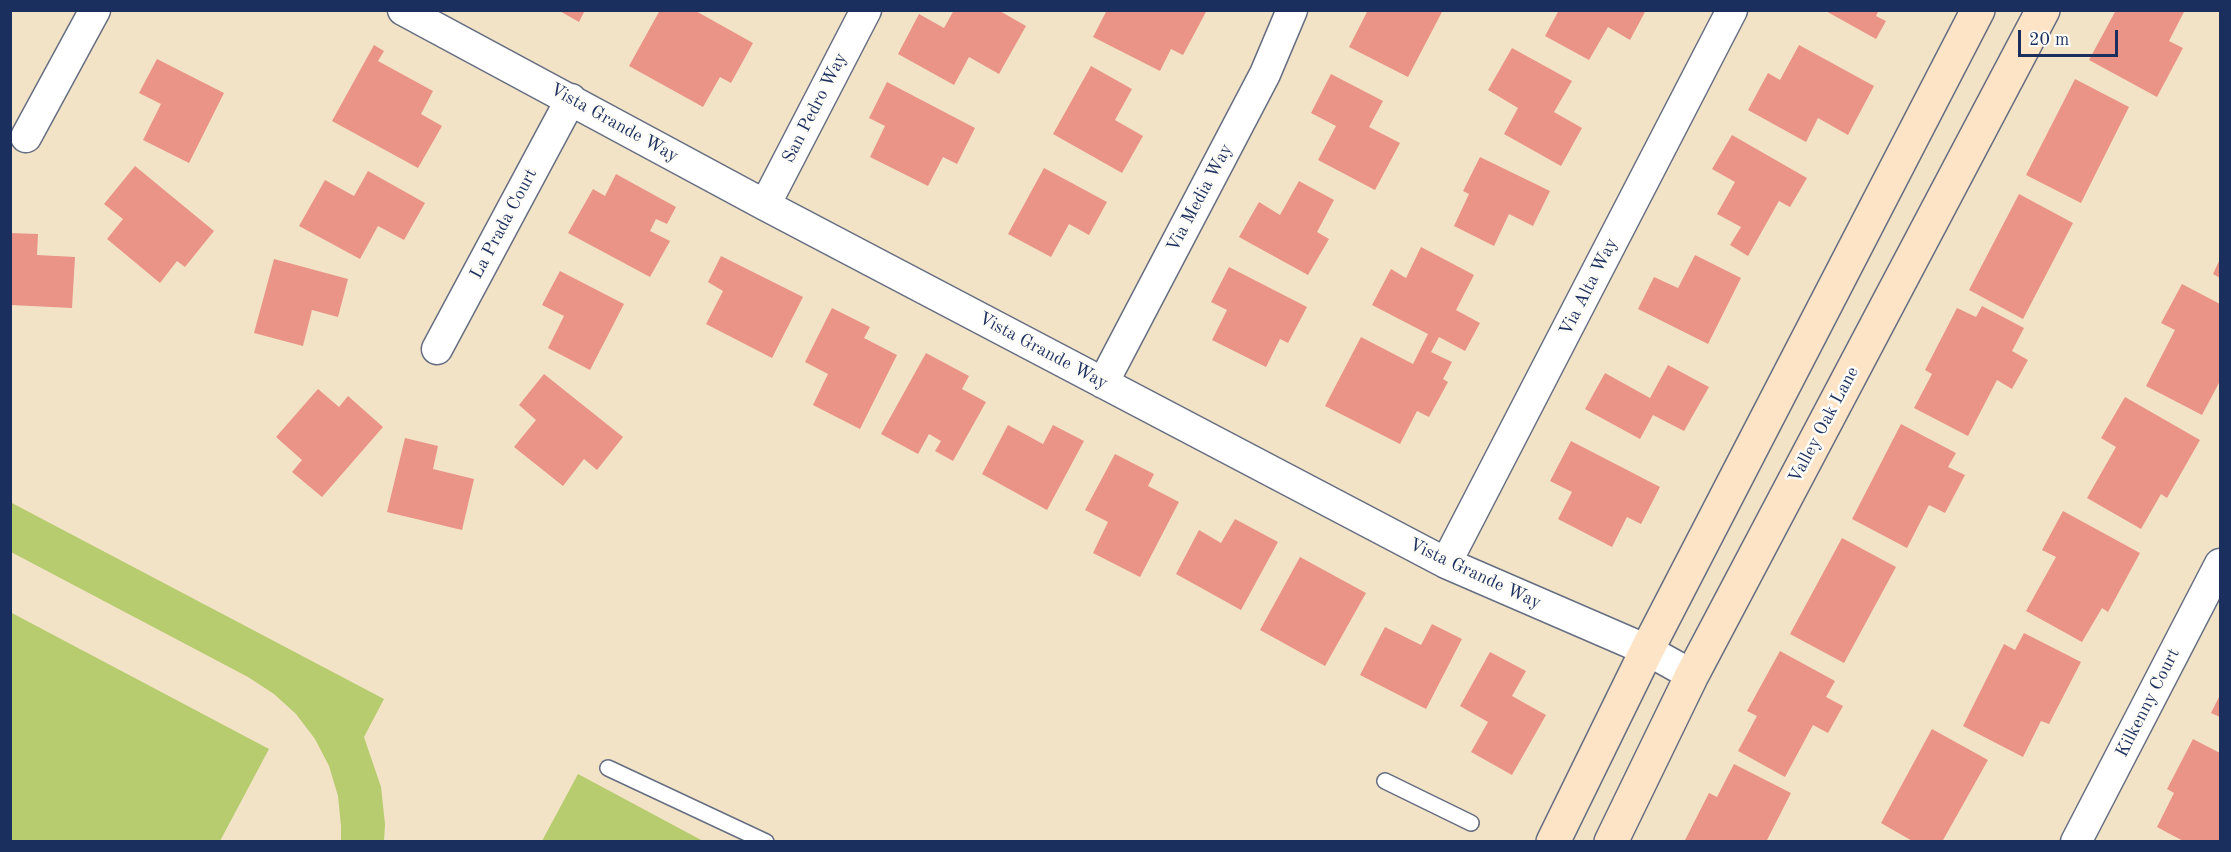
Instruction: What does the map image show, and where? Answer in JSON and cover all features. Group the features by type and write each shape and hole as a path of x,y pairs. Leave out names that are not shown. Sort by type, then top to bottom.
{"street":[{"path":"26,137 95,10"},
{"name":"Vista Grande Way","path":"404,10 765,205 1446,563 1647,650 1692,675"},
{"name":"San Pedro Way","path":"765,205 866,10"},
{"name":"Via Media Way","path":"1103,383 1265,74 1292,10"},
{"name":"Via Alta Way","path":"1446,563 1732,10"},
{"path":"1553,842 1647,650 1978,10"},
{"name":"Valley Oak Lane","path":"1611,842 1692,675 2043,10"},
{"name":"La Prada Court","path":"437,349 571,99"},
{"name":"Kilkenny Court","path":"2076,842 2220,564"}],"lane":[{"path":"608,768 766,842"},
{"path":"1385,781 1471,823"}],"green space":[{"path":"10,502 384,699 364,737 381,787 385,824 384,841 341,841 338,796 329,766 315,739 296,714 274,694 248,677 11,552"},
{"path":"10,612 269,749 220,841 11,841"},
{"path":"578,774 703,841 542,841"}],"building":[{"path":"558,10 585,10 579,22"},
{"path":"660,10 694,10 753,43 731,83 720,77 703,107 629,66"},
{"path":"954,10 998,10 1026,26 999,74 969,57 954,85 898,54 919,14 944,28"},
{"path":"1107,10 1207,10 1183,55 1171,49 1160,71 1093,37"},
{"path":"1368,10 1443,10 1408,77 1349,47"},
{"path":"1559,10 1646,10 1630,40 1608,27 1589,60 1545,36"},
{"path":"1824,10 1879,10 1876,16 1886,21 1876,39"},
{"path":"2116,10 2185,10 2169,41 2183,48 2157,97 2089,60"},
{"path":"374,45 384,51 378,61 433,91 421,114 442,126 418,168 332,121"},
{"path":"1799,45 1874,86 1848,135 1818,118 1806,142 1748,110 1768,73 1780,80"},
{"path":"1512,48 1572,81 1554,112 1582,128 1561,166 1504,134 1518,108 1488,90"},
{"path":"157,59 224,93 189,163 143,140 161,104 139,93"},
{"path":"1091,66 1132,89 1115,120 1143,136 1122,173 1053,134"},
{"path":"1331,74 1383,101 1369,127 1400,143 1375,190 1318,160 1336,126 1311,113"},
{"path":"2075,79 2129,107 2081,203 2026,175"},
{"path":"887,82 975,128 957,164 943,157 928,186 870,157 885,126 869,118"},
{"path":"1732,135 1807,178 1790,207 1779,201 1748,256 1730,245 1741,227 1717,214 1735,182 1712,169"},
{"path":"1480,157 1550,191 1533,226 1509,214 1494,246 1454,226 1469,194 1463,191"},
{"path":"135,166 214,231 185,267 177,261 160,283 107,239 123,219 104,204"},
{"path":"1044,168 1107,202 1089,235 1069,224 1051,257 1008,234"},
{"path":"368,171 425,203 404,240 378,226 360,259 299,226 325,180 354,196"},
{"path":"616,174 676,207 667,224 656,219 650,231 670,241 650,277 568,233 593,189 605,196"},
{"path":"1299,181 1334,200 1317,232 1329,239 1308,275 1239,237 1259,202 1280,215"},
{"path":"2019,194 2073,223 2023,319 1969,290"},
{"path":"10,233 38,234 37,255 75,257 72,308 10,305"},
{"path":"1421,247 1474,275 1456,310 1480,323 1465,351 1439,337 1431,352 1452,362 1443,379 1448,382 1429,417 1417,411 1400,444 1325,406 1361,337 1413,364 1428,334 1372,305 1391,269 1406,278"},
{"path":"1695,255 1741,278 1708,344 1638,309 1654,277 1678,288"},
{"path":"721,256 803,297 772,358 706,324 723,291 708,282"},
{"path":"274,259 348,279 338,317 312,310 303,346 254,333"},
{"path":"2220,259 2220,278 2213,274"},
{"path":"1229,267 1307,307 1288,343 1280,339 1266,367 1212,340 1227,310 1211,302"},
{"path":"560,271 624,304 590,370 548,348 564,316 542,305"},
{"path":"2182,284 2220,304 2220,381 2202,415 2146,386 2175,330 2161,323"},
{"path":"1982,306 2024,328 2012,351 2028,360 2012,389 1997,380 1968,436 1914,408 1932,374 1925,370 1957,308 1976,317"},
{"path":"832,308 870,327 864,338 897,355 860,429 813,405 828,374 805,362"},
{"path":"926,353 969,376 962,389 986,402 953,461 935,451 941,441 929,434 918,454 881,434"},
{"path":"1668,365 1709,387 1684,431 1653,415 1640,439 1585,409 1605,373 1650,398"},
{"path":"544,374 623,437 597,470 584,459 563,486 514,447 536,420 519,405"},
{"path":"318,389 339,407 348,396 383,427 322,497 292,472 302,460 276,437"},
{"path":"2125,397 2200,440 2167,498 2161,494 2141,529 2087,498 2116,447 2101,438"},
{"path":"1901,424 1956,453 1948,467 1965,475 1945,513 1929,505 1907,548 1852,519"},
{"path":"1008,425 1043,444 1053,425 1084,441 1047,510 982,474"},
{"path":"405,438 438,446 433,469 474,479 462,530 387,512"},
{"path":"1571,441 1660,487 1641,524 1627,517 1612,547 1558,519 1572,492 1550,481"},
{"path":"1115,454 1154,474 1148,486 1179,502 1140,577 1093,553 1108,522 1085,510"},
{"path":"2063,511 2140,553 2108,612 2102,608 2082,642 2026,611 2056,557 2042,550"},
{"path":"1235,519 1278,542 1241,610 1176,574 1199,530 1221,543"},
{"path":"1842,538 1896,567 1844,663 1790,634"},
{"path":"1300,557 1366,593 1325,666 1260,630"},
{"path":"1432,624 1462,639 1426,709 1360,675 1385,627 1421,645"},
{"path":"2024,633 2081,662 2049,724 2041,721 2023,757 1963,726 2004,644 2015,650"},
{"path":"1780,651 1835,681 1826,697 1843,706 1828,733 1813,725 1785,777 1738,751 1757,716 1747,711"},
{"path":"1490,652 1526,671 1512,696 1546,715 1512,775 1471,752 1488,722 1460,706"},
{"path":"2220,695 2220,717 2211,713"},
{"path":"1932,729 1988,760 1942,842 1914,842 1881,823"},
{"path":"2193,739 2220,753 2220,842 2185,842 2157,827 2174,793 2167,789"},
{"path":"1734,764 1791,793 1766,842 1684,842 1709,793 1717,797"}]}
